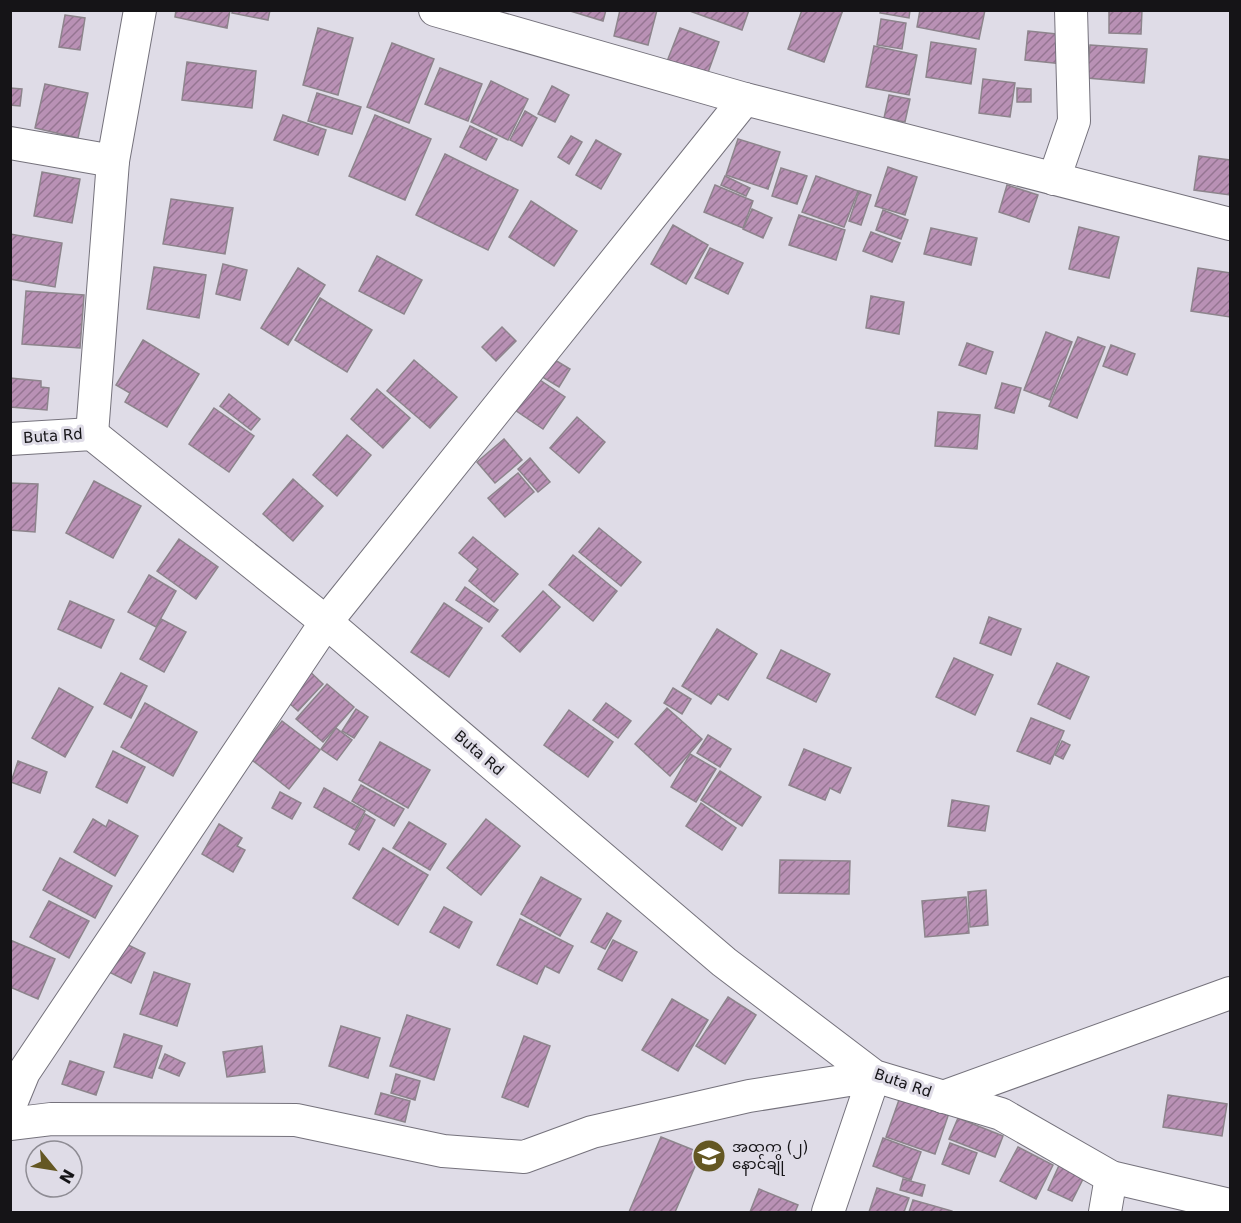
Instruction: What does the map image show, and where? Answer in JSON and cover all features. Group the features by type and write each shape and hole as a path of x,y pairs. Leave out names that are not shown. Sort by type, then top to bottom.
{"street":[{"path":"92,434 112,161 140,10"},
{"path":"435,10 745,99 1230,224"},
{"path":"1054,179 1074,121 1071,10"},
{"path":"10,1106 24,1072 326,622 745,99"},
{"path":"10,142 112,161"},
{"name":"Buta Rd","path":"10,439 92,434 326,622 724,962 874,1076 1001,1114 1111,1177 1230,1205"},
{"name":"Buta Rd","path":"943,1096 1230,993"},
{"path":"10,1124 51,1119 296,1120 442,1151 524,1157 592,1132 749,1096 874,1076 828,1212"},
{"path":"1105,1212 1111,1177"}],"building":[{"path":"176,10 230,10 227,28 175,17"},
{"path":"233,10 270,10 268,20 232,13"},
{"path":"567,10 606,10 603,21"},
{"path":"620,10 657,10 648,45 614,36"},
{"path":"687,10 749,10 742,30"},
{"path":"802,10 843,10 824,62 788,49"},
{"path":"881,10 910,10 909,18 880,13"},
{"path":"920,10 985,10 979,39 917,27"},
{"path":"1109,10 1142,10 1141,34 1109,33"},
{"path":"65,15 85,18 80,50 59,47"},
{"path":"881,19 906,23 902,49 877,45"},
{"path":"318,28 353,38 338,95 303,85"},
{"path":"680,28 719,42 706,78 666,64"},
{"path":"1028,31 1066,35 1063,64 1025,60"},
{"path":"931,42 976,49 971,84 926,77"},
{"path":"392,43 434,59 409,123 367,107"},
{"path":"1090,45 1147,49 1144,83 1087,78"},
{"path":"874,46 917,55 909,95 866,87"},
{"path":"187,62 256,71 252,108 182,100"},
{"path":"440,68 482,84 468,121 425,104"},
{"path":"983,79 1015,83 1010,117 979,113"},
{"path":"491,81 528,99 508,140 471,122"},
{"path":"45,84 88,93 78,138 35,128"},
{"path":"552,86 569,95 555,122 538,114"},
{"path":"10,88 22,89 20,106 10,105"},
{"path":"1017,88 1031,89 1031,102 1017,102"},
{"path":"317,93 361,107 352,134 308,121"},
{"path":"889,95 910,99 905,122 884,118"},
{"path":"525,111 537,118 522,146 510,140"},
{"path":"283,115 326,130 318,155 274,140"},
{"path":"375,115 431,139 405,200 349,176"},
{"path":"470,126 497,139 486,160 460,147"},
{"path":"571,136 582,142 569,164 558,157"},
{"path":"738,139 780,152 768,189 726,175"},
{"path":"596,140 621,154 601,189 576,175"},
{"path":"445,154 518,190 488,250 416,215"},
{"path":"1199,156 1230,160 1230,195 1194,190"},
{"path":"888,167 917,177 905,215 875,206"},
{"path":"781,168 807,176 797,204 772,196"},
{"path":"42,172 80,179 72,223 34,216"},
{"path":"725,176 750,188 746,196 721,185"},
{"path":"816,176 858,191 844,227 802,212"},
{"path":"715,185 753,201 743,228 704,212"},
{"path":"1007,185 1038,195 1029,222 999,212"},
{"path":"859,191 871,195 861,225 849,221"},
{"path":"171,199 233,208 225,254 163,244"},
{"path":"531,201 577,231 554,266 509,237"},
{"path":"752,209 772,218 763,238 743,229"},
{"path":"883,210 908,220 901,239 876,230"},
{"path":"799,215 845,230 836,260 789,245"},
{"path":"673,225 708,245 686,284 651,264"},
{"path":"1079,227 1119,237 1109,278 1069,269"},
{"path":"931,228 977,238 971,265 924,254"},
{"path":"871,232 900,243 892,262 863,251"},
{"path":"10,234 62,243 55,287 10,279"},
{"path":"710,248 743,263 728,294 695,278"},
{"path":"377,256 422,280 404,314 359,291"},
{"path":"223,264 247,270 240,300 216,294"},
{"path":"154,267 206,275 199,318 147,309"},
{"path":"298,268 325,285 288,345 261,328"},
{"path":"1198,268 1230,273 1230,317 1191,311"},
{"path":"26,291 84,295 80,348 22,344"},
{"path":"871,296 904,302 899,334 866,328"},
{"path":"320,298 372,330 347,372 295,340"},
{"path":"502,327 516,341 496,361 482,347"},
{"path":"1046,332 1072,342 1050,400 1024,390"},
{"path":"1078,337 1105,347 1077,418 1049,406"},
{"path":"143,340 199,374 167,427 125,402 130,393 116,385"},
{"path":"967,343 993,352 986,374 959,365"},
{"path":"1111,345 1135,354 1127,375 1103,366"},
{"path":"545,354 570,369 559,387 534,372"},
{"path":"414,360 457,397 430,428 387,391"},
{"path":"531,374 565,397 543,429 509,406"},
{"path":"10,378 41,381 41,387 49,388 47,410 10,407"},
{"path":"1002,383 1021,388 1014,413 995,408"},
{"path":"377,389 410,418 383,448 351,419"},
{"path":"229,394 260,419 251,430 220,406"},
{"path":"214,408 254,436 229,472 189,444"},
{"path":"938,412 980,415 977,449 935,446"},
{"path":"577,417 605,442 579,473 550,448"},
{"path":"347,435 371,455 337,496 313,475"},
{"path":"504,439 522,460 495,483 477,462"},
{"path":"530,458 550,482 538,492 518,469"},
{"path":"518,473 534,492 505,517 488,498"},
{"path":"293,479 323,506 293,541 263,514"},
{"path":"94,481 141,506 113,558 66,533"},
{"path":"10,483 38,484 35,532 10,530"},
{"path":"599,528 641,562 621,586 579,552"},
{"path":"473,537 518,574 494,602 469,581 478,569 459,553"},
{"path":"179,539 218,567 196,599 157,571"},
{"path":"573,555 617,591 593,621 549,585"},
{"path":"149,575 176,591 156,627 128,612"},
{"path":"465,587 498,610 489,622 456,600"},
{"path":"543,591 560,607 520,652 502,636"},
{"path":"70,601 114,620 101,648 58,629"},
{"path":"444,603 482,628 449,677 411,652"},
{"path":"989,617 1021,629 1011,655 980,643"},
{"path":"161,619 186,632 164,672 140,659"},
{"path":"717,629 757,654 728,700 718,694 711,704 682,686"},
{"path":"781,650 830,674 816,702 767,678"},
{"path":"954,658 993,675 975,715 936,697"},
{"path":"1057,663 1089,677 1070,719 1038,704"},
{"path":"305,667 323,684 298,711 280,695"},
{"path":"121,673 147,686 131,718 104,704"},
{"path":"327,684 354,707 323,742 296,719"},
{"path":"59,688 93,707 65,757 32,738"},
{"path":"673,688 691,699 682,714 664,703"},
{"path":"145,703 197,732 173,776 121,747"},
{"path":"606,703 631,721 618,738 593,720"},
{"path":"667,708 702,739 670,776 635,744"},
{"path":"356,709 368,717 354,738 342,731"},
{"path":"569,710 613,742 588,777 544,745"},
{"path":"1031,718 1064,731 1050,764 1017,751"},
{"path":"282,721 320,750 289,789 252,760"},
{"path":"336,728 352,740 337,760 321,749"},
{"path":"708,735 731,749 720,767 697,753"},
{"path":"1062,741 1070,745 1063,759 1055,755"},
{"path":"380,742 430,770 408,808 359,780"},
{"path":"804,749 851,768 840,793 830,788 825,800 789,785"},
{"path":"113,751 145,767 127,803 96,787"},
{"path":"690,754 716,769 696,802 671,787"},
{"path":"18,761 47,772 40,793 11,782"},
{"path":"720,771 761,797 742,826 701,800"},
{"path":"361,785 404,809 394,826 352,801"},
{"path":"324,788 365,811 355,830 314,807"},
{"path":"280,792 301,803 292,819 272,808"},
{"path":"952,800 989,806 985,831 948,826"},
{"path":"701,803 736,828 722,850 686,826"},
{"path":"365,814 375,820 359,850 349,844"},
{"path":"93,819 106,827 109,820 138,836 115,876 74,852"},
{"path":"486,819 520,846 481,895 447,868"},
{"path":"409,822 446,844 430,870 393,848"},
{"path":"219,824 242,838 237,846 245,850 233,872 202,854"},
{"path":"383,848 428,875 398,925 353,898"},
{"path":"60,858 112,886 95,918 43,890"},
{"path":"780,860 850,861 849,894 779,893"},
{"path":"541,877 581,899 560,936 521,914"},
{"path":"986,890 988,925 970,927 968,892"},
{"path":"966,897 969,933 925,937 922,901"},
{"path":"49,901 89,921 69,958 30,937"},
{"path":"444,907 472,922 459,948 430,932"},
{"path":"607,913 621,921 605,949 591,942"},
{"path":"520,919 573,946 559,973 545,966 537,984 497,965"},
{"path":"10,940 55,959 38,999 10,987"},
{"path":"613,940 637,952 622,981 598,969"},
{"path":"124,943 145,953 131,983 109,972"},
{"path":"154,972 190,984 177,1026 140,1014"},
{"path":"728,997 756,1015 725,1064 696,1046"},
{"path":"672,999 708,1020 678,1071 642,1050"},
{"path":"407,1015 450,1029 434,1080 390,1066"},
{"path":"341,1026 380,1038 368,1078 329,1066"},
{"path":"124,1034 162,1046 152,1078 114,1067"},
{"path":"524,1036 550,1046 528,1107 502,1097"},
{"path":"262,1046 265,1072 227,1077 223,1052"},
{"path":"165,1054 185,1063 179,1076 159,1068"},
{"path":"70,1061 104,1072 96,1095 62,1084"},
{"path":"396,1074 420,1081 415,1100 391,1093"},
{"path":"381,1093 410,1101 405,1122 375,1114"},
{"path":"1168,1095 1227,1104 1222,1136 1163,1127"},
{"path":"900,1097 949,1113 935,1154 886,1137"},
{"path":"958,1118 1003,1136 995,1157 949,1139"},
{"path":"661,1137 701,1153 675,1212 629,1212"},
{"path":"883,1138 921,1152 911,1180 873,1166"},
{"path":"950,1143 977,1153 969,1174 942,1164"},
{"path":"1018,1147 1053,1165 1036,1199 1000,1181"},
{"path":"1061,1161 1086,1173 1072,1201 1048,1190"},
{"path":"903,1179 925,1185 922,1196 900,1190"},
{"path":"877,1188 909,1198 904,1212 869,1212"},
{"path":"759,1189 798,1205 795,1212 750,1212"},
{"path":"913,1200 952,1211 952,1212 909,1212"}],"place":[{"name":"အထက (၂) နောင်ချို","path":"709,1156"}]}
